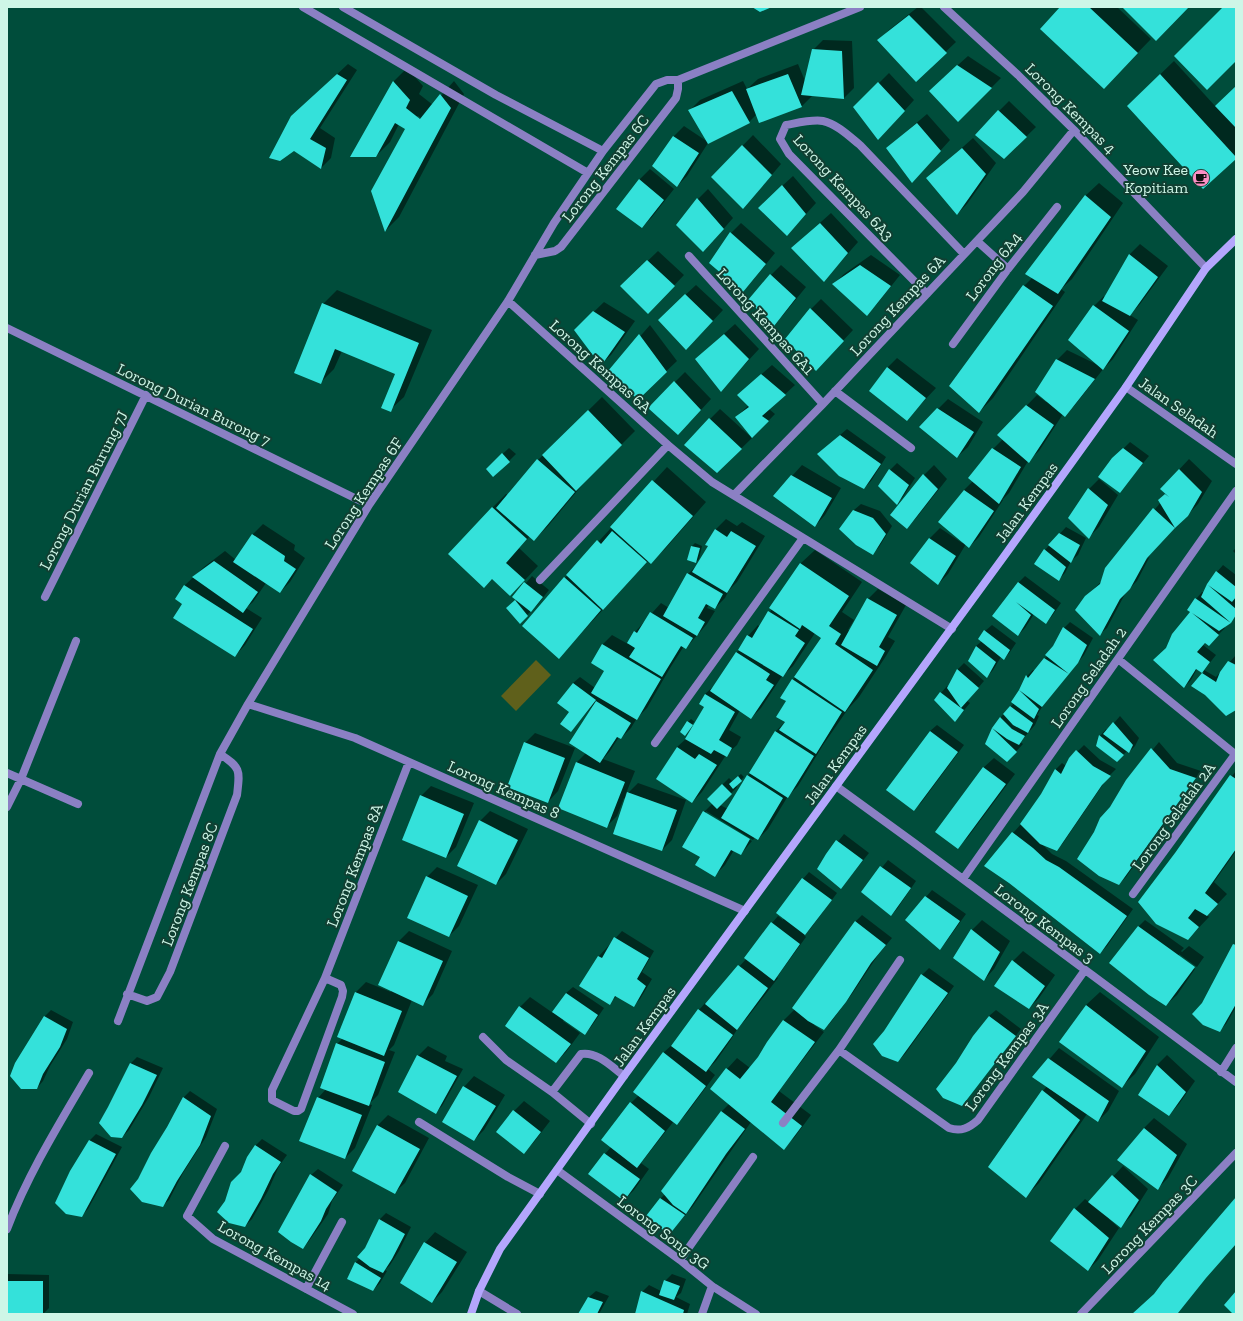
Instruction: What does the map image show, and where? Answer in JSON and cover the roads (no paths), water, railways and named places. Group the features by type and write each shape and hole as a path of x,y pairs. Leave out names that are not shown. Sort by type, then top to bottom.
{"street":[{"path":"302,7 588,173"},
{"path":"314,7 327,21"},
{"path":"343,7 496,95 603,151"},
{"name":"Lorong Kempas 6C","path":"508,301 554,222 603,151 656,84 667,80 678,80 860,7"},
{"name":"Lorong Kempas 4","path":"944,7 1074,130 1206,268"},
{"name":"Lorong Kempas 6C","path":"535,255 548,253 561,247 676,98 678,80"},
{"name":"Lorong Kempas 6A3","path":"927,294 789,154 780,139 786,126 803,122 824,121 843,130 964,254"},
{"name":"Lorong Kempas 6A","path":"734,495 823,404 1023,192 1074,130"},
{"name":"Lorong 6A4","path":"953,344 1008,269 1057,207"},
{"name":"Jalan Kempas","path":"471,1314 479,1291 500,1249 624,1076 952,628 1126,387 1206,268 1236,239"},
{"path":"977,241 1008,269"},
{"name":"Lorong Kempas 6A1","path":"689,256 823,404"},
{"name":"Lorong Kempas 6A","path":"508,301 668,445 712,482 952,628"},
{"name":"Lorong Kempas 6F","path":"248,704 369,505 508,301"},
{"name":"Lorong Durian Burong 7","path":"7,328 369,505"},
{"name":"Jalan Seladah","path":"1126,387 1236,464"},
{"path":"835,390 911,448"},
{"name":"Lorong Durian Burung 7J","path":"45,597 146,395"},
{"path":"540,580 668,445"},
{"name":"Lorong Seladah 2","path":"963,879 1236,491"},
{"path":"655,744 803,538"},
{"path":"7,807 21,779 76,641"},
{"name":"Lorong Seladah 2A","path":"1118,659 1236,754 1133,894"},
{"name":"Lorong Kempas 8C","path":"118,1021 127,994 220,754 248,704"},
{"name":"Lorong Kempas 8","path":"248,704 355,738 745,912"},
{"name":"Lorong Kempas 8C","path":"127,994 147,1001 157,996 170,972 237,795 239,774 236,767 220,754"},
{"name":"Lorong Kempas 8A","path":"325,978 341,985 343,991 342,997 301,1109 294,1111 272,1100 272,1090 325,978 409,762"},
{"path":"7,773 78,804"},
{"name":"Lorong Kempas 3","path":"836,786 1236,1082"},
{"path":"783,1123 839,1050 900,960"},
{"name":"Lorong Kempas 3A","path":"839,1050 949,1128 956,1130 964,1129 971,1126 978,1120 1085,970"},
{"path":"483,1037 506,1060 552,1092 590,1124"},
{"path":"1221,1072 1236,1048"},
{"path":"552,1092 581,1054 589,1052 624,1076"},
{"path":"7,1229 15,1206 29,1177 88,1073"},
{"path":"419,1122 508,1177 540,1194"},
{"name":"Lorong Kempas 14","path":"225,1146 187,1216 213,1239 353,1314"},
{"name":"Lorong Kempas 3C","path":"1082,1314 1236,1154"},
{"path":"680,1260 752,1156"},
{"name":"Lorong Song 3G","path":"557,1170 680,1260 712,1286 756,1314"},
{"path":"306,1289 342,1222"},
{"path":"702,1314 712,1286"},
{"path":"479,1291 516,1314"}],"place":[{"name":"Yeow Kee Kopitiam","path":"1201,178"}]}
